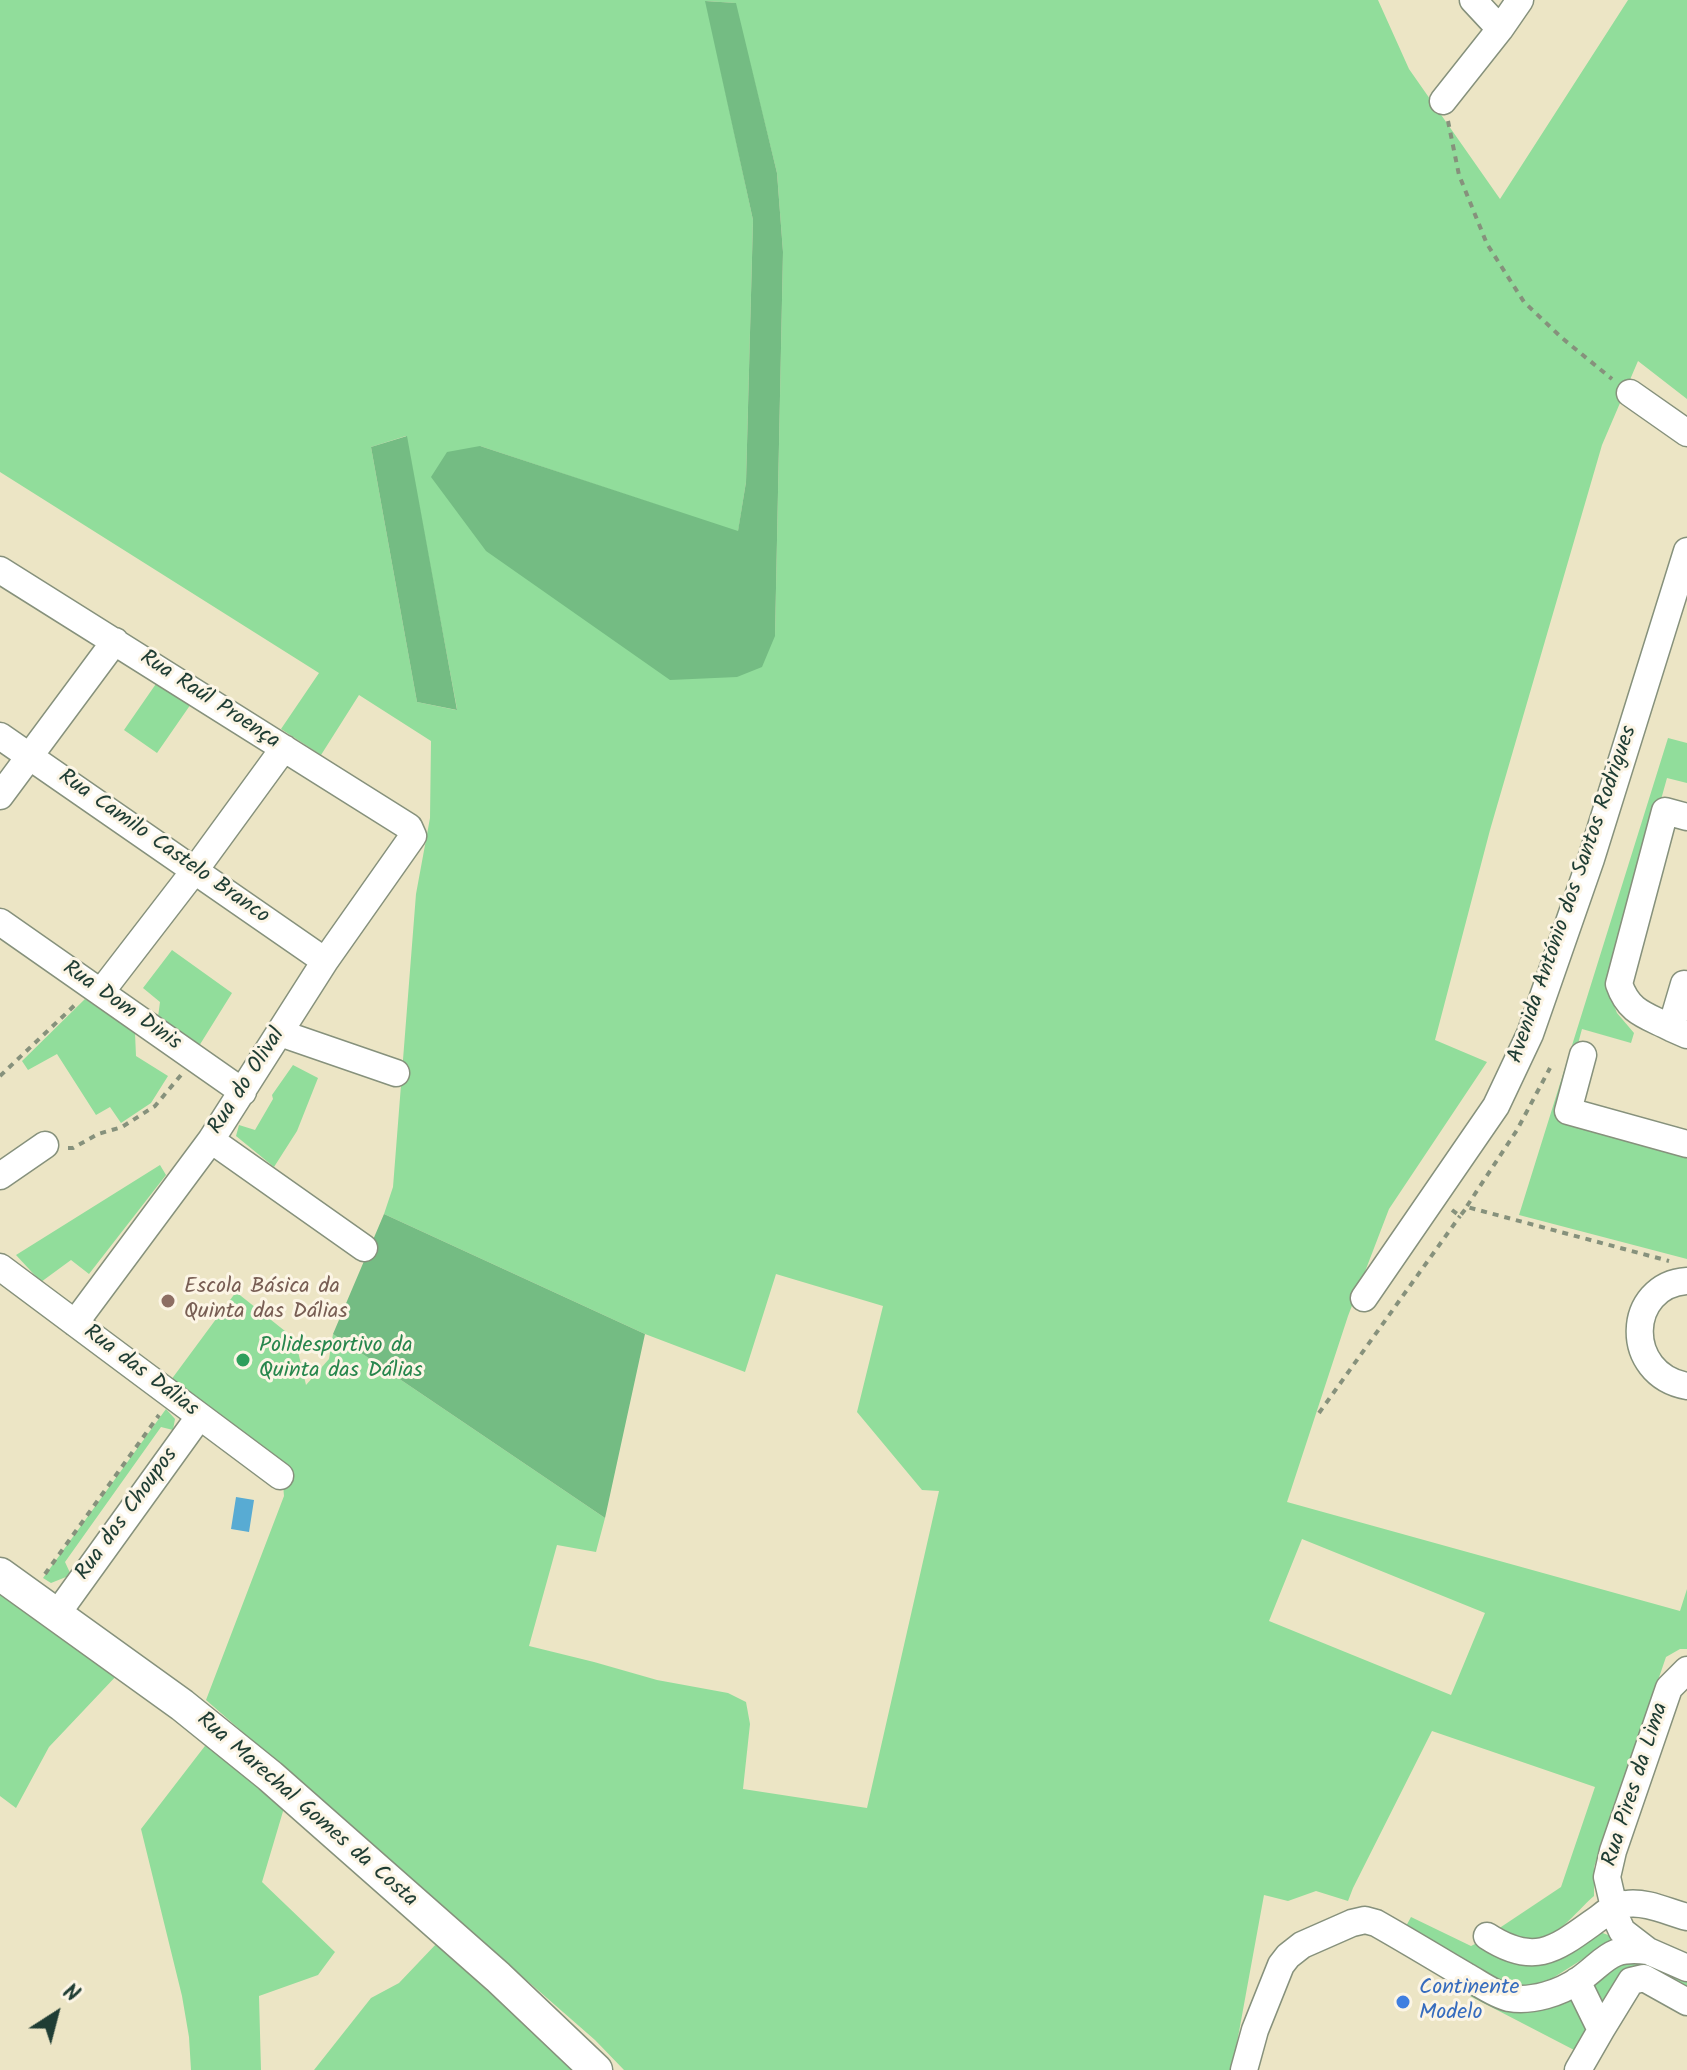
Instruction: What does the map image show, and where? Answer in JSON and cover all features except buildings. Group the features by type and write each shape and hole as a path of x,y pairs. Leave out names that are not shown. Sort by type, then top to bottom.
{"main road":[{"name":"Rua Marechal Gomes da Costa","path":"0,1574 182,1705 270,1776 498,1977 596,2070"}],"street":[{"path":"1473,0 1500,29"},
{"path":"1443,101 1520,0"},
{"path":"1630,393 1687,433"},
{"name":"Avenida António dos Santos Rodrigues","path":"1364,1298 1496,1106 1530,1034 1591,859 1687,551"},
{"name":"Rua Raúl Proença","path":"0,570 409,827 413,836"},
{"path":"0,796 115,641"},
{"name":"Rua Camilo Castelo Branco","path":"0,736 325,961"},
{"path":"97,990 195,870 284,748"},
{"path":"1684,984 1679,1032 1634,1009 1624,999 1619,984 1665,811 1687,817"},
{"name":"Rua do Olival","path":"75,1323 211,1140 325,961 413,836"},
{"name":"Rua Dom Dinis","path":"0,922 243,1092"},
{"path":"280,1033 396,1073"},
{"path":"1583,1055 1568,1111 1687,1144"},
{"path":"211,1140 364,1248"},
{"path":"0,1176 45,1145"},
{"name":"Rua das Dálias","path":"0,1267 280,1476"},
{"path":"1680,1271 1652,1298 1643,1313 1639,1330 1641,1347 1648,1362 1660,1375 1687,1386"},
{"name":"Rua dos Choupos","path":"57,1614 199,1417"},
{"name":"Rua Pires da Lima","path":"1687,1670 1669,1688 1613,1851 1607,1877 1622,1931 1648,1951 1687,1968"},
{"path":"1487,1936 1503,1947 1522,1952 1541,1952 1557,1947 1615,1906 1640,1904 1687,1917"},
{"path":"1244,2070 1255,2030 1281,1965 1302,1945 1352,1923 1365,1920 1376,1923 1507,1998 1527,1999 1549,1995 1577,1981 1618,1951 1648,1951"},
{"path":"1578,2070 1631,1981 1644,1978 1687,2002"},
{"path":"1577,1981 1601,2030"}],"path":[{"path":"1443,101 1459,175 1487,244 1524,302 1562,338 1630,393"},
{"path":"0,1076 97,990"},
{"path":"45,1145 73,1148 98,1134 122,1127 155,1106 195,1058"},
{"path":"1319,1413 1467,1207 1517,1130 1550,1068"},
{"path":"1434,1197 1460,1216"},
{"path":"1467,1207 1680,1271"},
{"path":"30,1595 172,1397"}],"green space":[{"path":"0,0 1378,0 1409,69 1500,199 1628,0 1687,0 1687,399 1638,361 1602,445 1490,830 1435,1040 1487,1062 1389,1209 1348,1316 1287,1502 1680,1611 1687,1589 1687,1649 1680,1649 1666,1657 1594,1867 1594,1896 1562,1927 1543,1937 1521,1939 1498,1929 1561,1887 1595,1787 1432,1731 1348,1901 1316,1891 1288,1901 1264,1895 1232,2070 624,2070 595,2040 206,1700 284,1496 281,1461 171,1380 236,1292 295,1339 306,1385 329,1359 333,1334 605,1518 596,1552 557,1545 529,1646 657,1680 728,1693 746,1702 750,1724 743,1789 867,1808 939,1491 922,1490 857,1412 883,1306 776,1274 745,1372 645,1334 384,1214 393,1187 416,894 430,818 431,741 359,695 321,755 281,729 319,673 0,472","holes":["706,1 735,3 777,173 783,252 775,636 480,446 738,532 746,482 753,220","406,436 456,710 417,702 371,447","1302,1539 1485,1613 1451,1695 1269,1621"]},
{"path":"705,1 736,3 777,173 783,252 775,636 762,667 737,677 670,680 486,551 431,477 447,452 480,446 738,531 746,482 753,220"},
{"path":"407,436 457,710 417,702 371,447"},
{"path":"160,678 193,701 157,753 124,730"},
{"path":"1668,738 1687,743 1687,783 1667,778 1608,990 1617,1013 1634,1033 1631,1043 1582,1029 1558,1117 1687,1153 1687,1259 1519,1215"},
{"path":"172,950 232,993 199,1046 158,1017 160,1002 143,988"},
{"path":"85,999 135,1033 136,1056 168,1076 151,1103 121,1123 110,1107 96,1115 57,1054 28,1070 22,1061"},
{"path":"293,1065 318,1078 297,1131 274,1167 236,1136 239,1125 255,1130 273,1099 272,1095"},
{"path":"160,1165 166,1175 89,1274 71,1260 41,1282 16,1255"},
{"path":"384,1214 645,1334 605,1518 333,1334"},
{"path":"166,1409 175,1419 173,1430 161,1427 65,1562 71,1575 51,1583 43,1578"},
{"path":"0,1590 119,1673 49,1747 16,1808 0,1796"},
{"path":"208,1742 284,1808 262,1882 335,1952 318,1975 259,1996 261,2070 191,2070 182,1996 141,1829"},
{"path":"1411,1917 1471,1946 1600,1932 1616,1938 1545,1983 1527,1987 1506,1985 1405,1928"},
{"path":"438,1942 579,2070 314,2070 371,1998 399,1983"},
{"path":"1636,1960 1687,1982 1687,1990 1627,1971 1599,2007 1592,1982 1604,1966"},
{"path":"1468,1995 1523,2006 1571,1996 1588,2024 1576,2051"}],"water":[{"path":"236,1497 254,1500 249,1532 231,1529"}],"place":[{"name":"Escola Básica da Quinta das Dálias","path":"168,1301"},
{"name":"Polidesportivo da Quinta das Dálias","path":"243,1360"},
{"name":"Continente Modelo","path":"1403,2002"}]}
